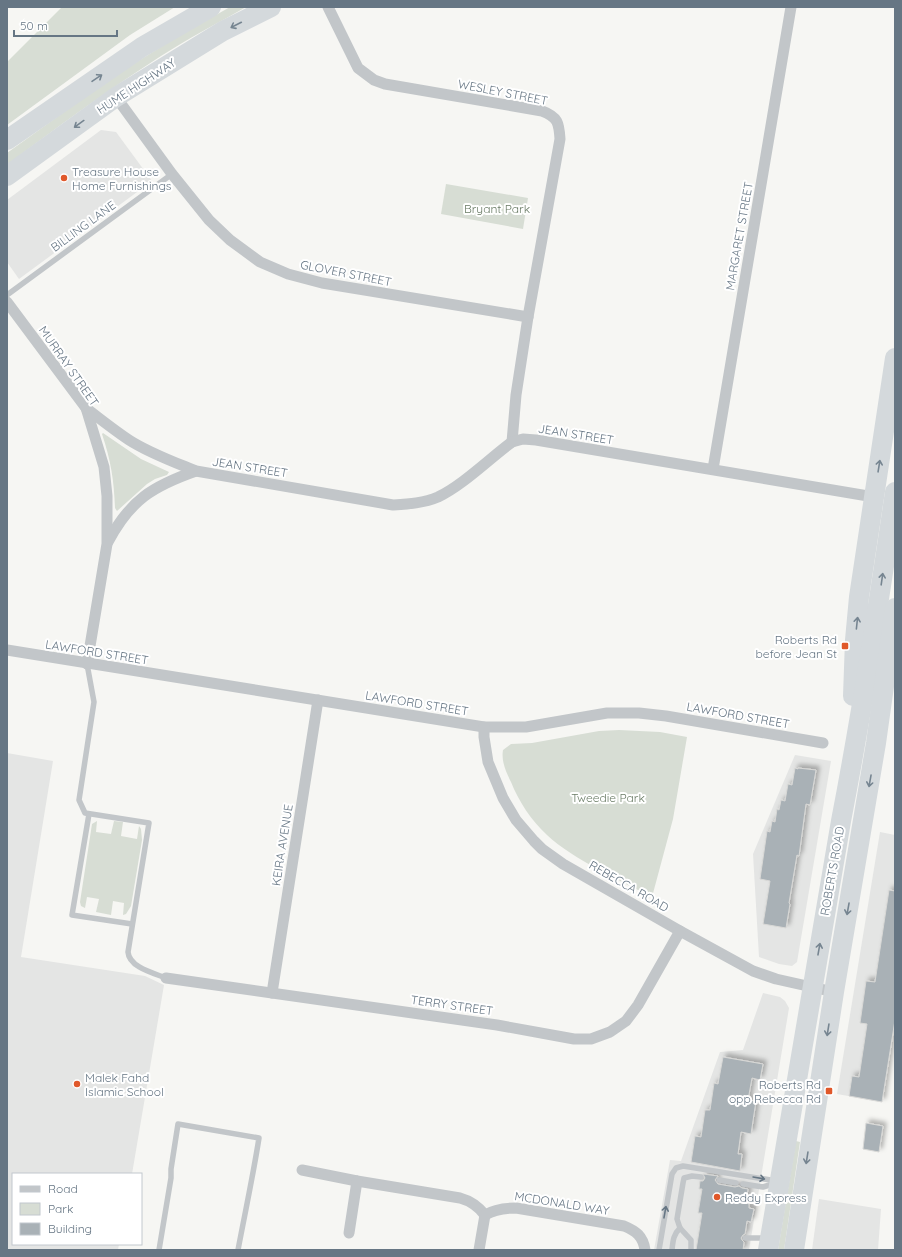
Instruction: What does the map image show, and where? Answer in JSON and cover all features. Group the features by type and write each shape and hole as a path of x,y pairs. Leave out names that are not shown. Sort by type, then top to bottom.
{"highway":[{"path":"7,140 142,47 211,7"},
{"name":"HUME HIGHWAY","path":"7,176 116,97 223,31 271,7"},
{"path":"854,756 852,702 859,596 895,358"},
{"name":"ROBERTS ROAD","path":"769,1244 841,821 854,756 895,492"},
{"name":"ROBERTS ROAD","path":"794,1250 834,992 876,742 895,608"},
{"path":"876,742 886,716 895,682"}],"street":[{"name":"WESLEY STREET","path":"328,7 358,68 374,80 385,84 542,111 554,117 558,123 560,138 528,317 516,396 512,442"},
{"name":"MARGARET STREET","path":"713,469 791,7"},
{"name":"GLOVER STREET","path":"116,97 172,174 209,220 230,240 260,262 288,274 330,284 528,317"},
{"name":"MURRAY STREET","path":"7,302 86,408 101,454 106,480 107,544 87,664"},
{"name":"JEAN STREET","path":"86,408 134,443 166,459 196,471 393,505 408,504 438,497 512,442 522,439 713,469 874,497"},
{"name":"JEAN STREET","path":"107,544 117,525 138,500 154,489 196,471"},
{"name":"LAWFORD STREET","path":"7,650 484,727 526,727 589,715 622,712 666,716 823,743"},
{"name":"KEIRA AVENUE","path":"272,993 318,700"},
{"name":"REBECCA ROAD","path":"484,727 487,755 497,786 516,820 534,841 563,864 753,971 776,979 834,992"},
{"name":"TERRY STREET","path":"166,978 496,1025 574,1039 591,1039 610,1032 626,1021 638,1005 680,931"},
{"path":"302,1170 470,1201 485,1215 479,1250"},
{"path":"349,1233 357,1181"},
{"name":"MCDONALD WAY","path":"485,1215 497,1209 516,1208 624,1226 638,1233 644,1244 645,1250"}],"lane":[{"name":"BILLING LANE","path":"7,295 172,174"},
{"path":"87,664 94,702 79,800 83,810 89,814 149,824 128,957 131,961 145,969 166,978"},
{"path":"89,814 72,915 132,924"},
{"path":"159,1250 178,1124 260,1138 252,1186 248,1197 238,1250"},
{"path":"659,1250 672,1174 676,1168 683,1166 779,1182"},
{"path":"692,1250 691,1240 680,1228 677,1219 684,1178 688,1176 701,1177"},
{"path":"719,1180 736,1182"},
{"path":"743,1184 763,1187 779,1182"},
{"path":"672,1250 673,1238 680,1228"},
{"path":"745,1238 769,1244"}],"shaded area":[{"path":"101,130 116,132 152,181 19,279 7,262 7,200"},
{"name":"Malek Fahd Islamic School","path":"7,753 53,761 21,957 145,976 164,985 132,1173 12,1173 12,1245 119,1245 118,1250 7,1250"},
{"path":"795,755 831,761 797,962 792,966 779,964 759,957 753,854"},
{"path":"880,832 895,835 895,1020 882,1102 837,1094"},
{"path":"763,993 780,997 785,1001 789,1008 749,1250 654,1250 670,1160 681,1161 720,1052 743,1050"},
{"path":"819,1199 881,1209 878,1250 812,1250"}],"green space":[{"path":"62,7 175,7 130,35 7,125 7,62"},
{"path":"230,7 246,7 182,43 141,69 83,109 7,165 7,153 92,92 172,40"},
{"name":"Bryant Park","path":"446,184 528,198 523,229 441,214"},
{"path":"103,433 141,459 169,472 167,475 155,479 147,484 117,511 115,508 112,471 102,434"},
{"name":"Tweedie Park","path":"619,730 660,732 687,737 673,819 652,897 611,877 583,861 547,835 522,804 507,774 503,762 503,750 511,744 532,743 599,731"},
{"path":"97,821 96,832 111,834 114,821 123,822 121,836 137,839 139,826 141,829 142,840 131,906 126,914 123,915 124,903 113,901 111,915 96,912 99,899 87,897 85,908 81,906 80,902 92,824"},
{"path":"796,1141 800,1142 784,1250 778,1250"}],"building":[{"path":"795,768 816,770 810,805 806,804 799,856 797,855 786,928 763,924 770,881 760,879 767,831 770,832 772,821 775,822 777,809 779,810 781,800 785,801 788,784 792,785"},
{"path":"889,890 895,891 895,1020 882,1102 849,1096 852,1076 859,1077 867,1024 860,1023 866,981 875,982"},
{"path":"723,1057 763,1064 760,1080 752,1078 748,1100 756,1101 751,1134 741,1132 738,1154 742,1154 740,1171 691,1162 695,1136 701,1137 705,1110 710,1110 714,1083 718,1084"},
{"path":"866,1123 883,1126 879,1152 863,1149"},
{"path":"703,1174 718,1176 715,1180 718,1184 735,1187 739,1186 748,1189 746,1203 749,1204 749,1208 754,1209 751,1222 747,1221 745,1234 741,1238 744,1242 743,1250 696,1250 702,1213 698,1213 702,1189 699,1189 700,1181 703,1181 705,1178"}],"place":[{"name":"Treasure House Home Furnishings","path":"64,178"},
{"name":"Roberts Rd before Jean St","path":"845,646"},
{"name":"Malek Fahd Islamic School","path":"77,1084"},
{"name":"Roberts Rd opp Rebecca Rd","path":"829,1091"},
{"name":"Reddy Express","path":"717,1197"}]}
